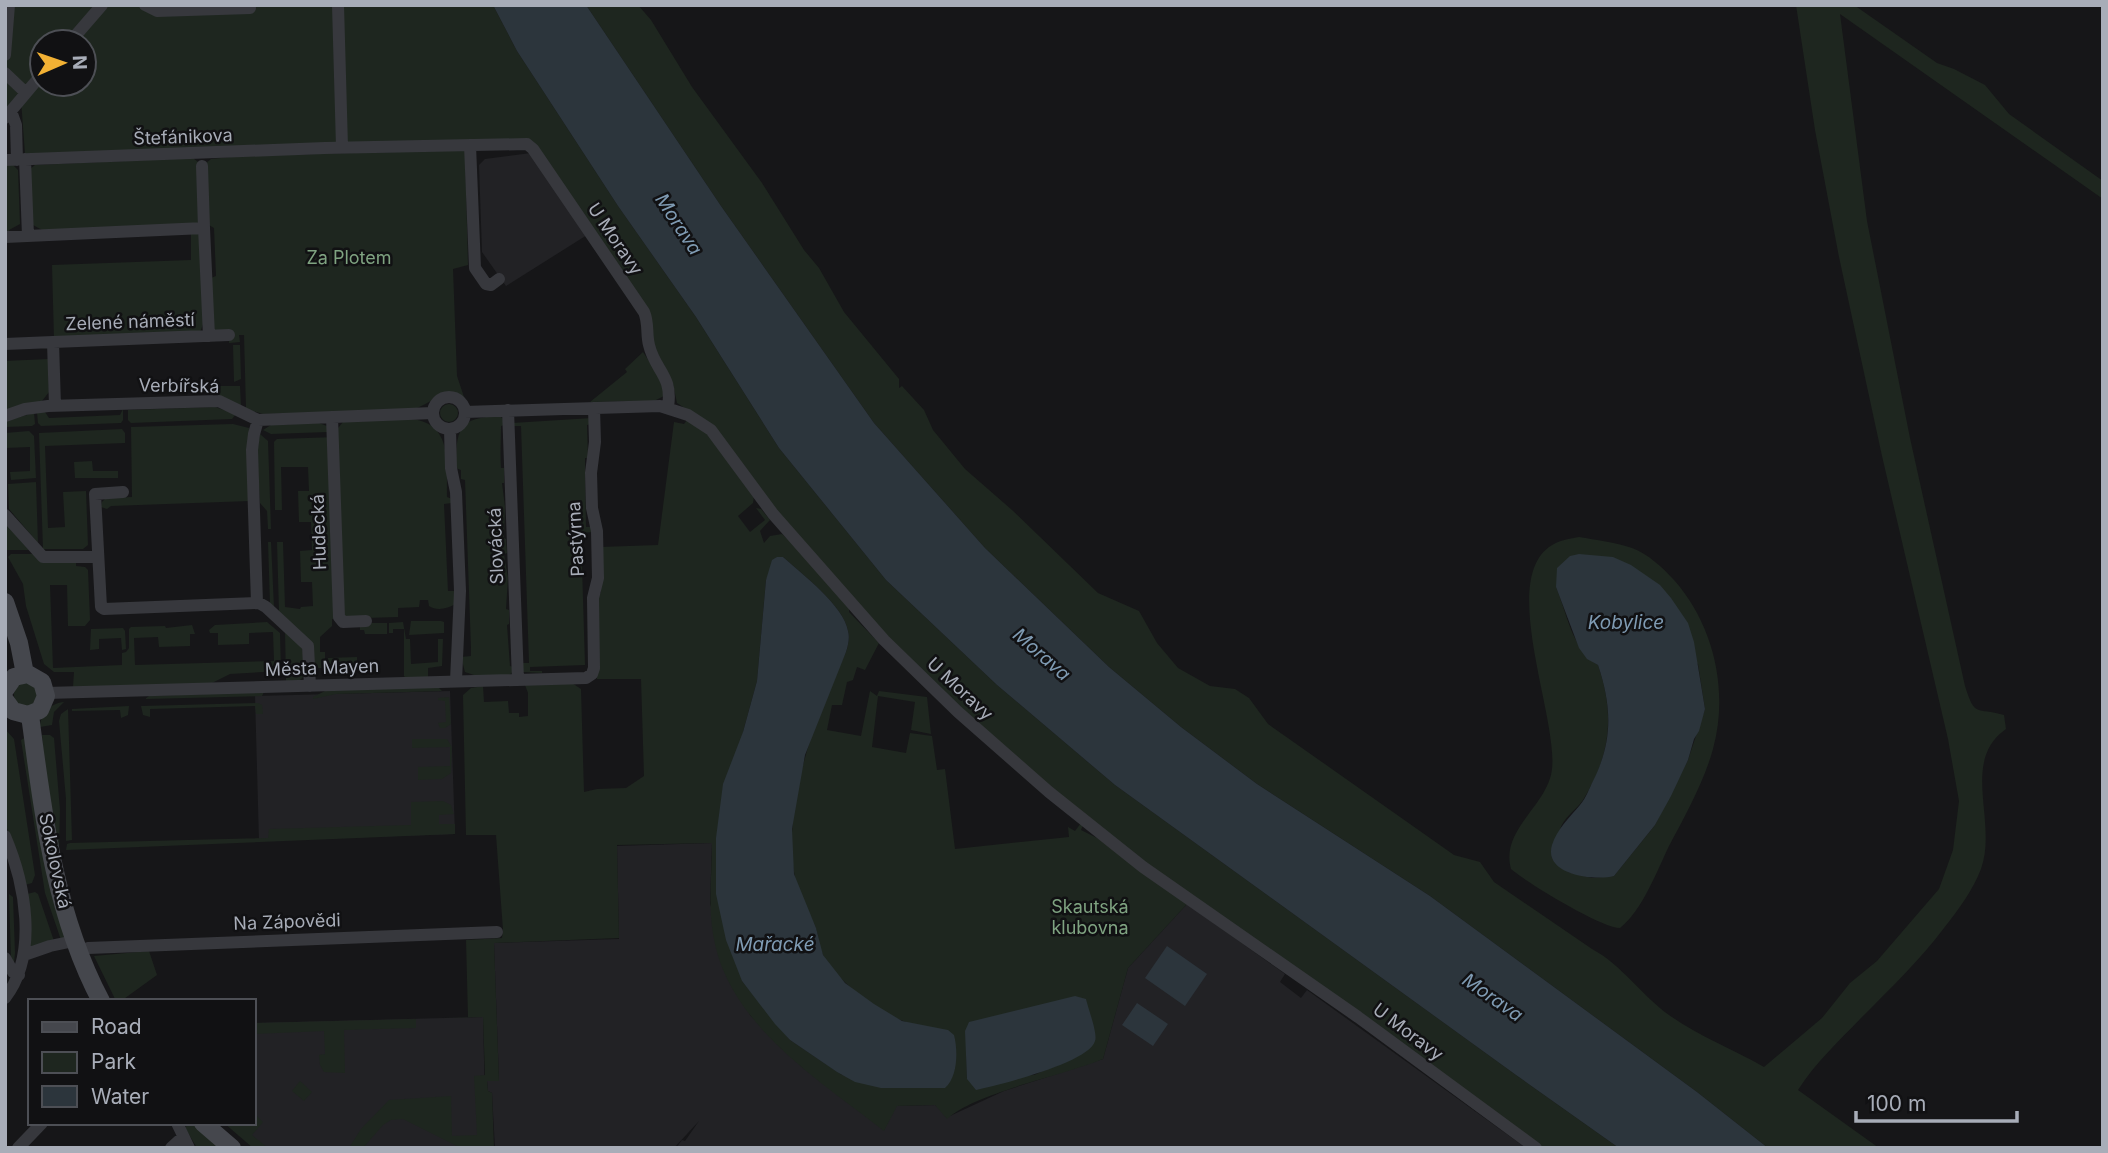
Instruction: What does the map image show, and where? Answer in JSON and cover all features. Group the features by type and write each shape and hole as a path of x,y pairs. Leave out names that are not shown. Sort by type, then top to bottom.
{"main road":[{"path":"5,602 19,643 25,674"},
{"path":"5,690 12,679 25,674 38,678 44,684 46,693 42,708 30,715 15,713 5,702"},
{"name":"Sokolovská","path":"30,715 55,874 76,946 101,999"},
{"path":"204,1125 232,1148"}],"street":[{"path":"5,55 9,5"},
{"path":"82,28 102,5"},
{"path":"145,5 156,11 250,8"},
{"path":"338,5 342,147"},
{"path":"5,73 26,93"},
{"path":"27,236 16,160 16,125 8,114 28,91"},
{"name":"U Moravy","path":"505,145 525,144 533,149 644,312 649,348 669,386 668,407 701,422 711,430 773,514 847,601 939,695 1029,776 1143,867 1358,1017 1536,1148"},
{"path":"470,145 475,268 486,284 491,285 499,279"},
{"name":"Štefánikova","path":"16,160 342,147 505,145"},
{"name":"Štefánikova","path":"202,166 208,319"},
{"path":"5,237 204,229"},
{"name":"Zelené náměstí","path":"208,319 209,336"},
{"name":"Zelené náměstí","path":"5,344 229,335"},
{"name":"Zelené náměstí","path":"52,342 55,406"},
{"path":"448,397 460,401 465,412 462,422 450,429 438,424 433,413 437,402 448,397"},
{"name":"Verbířská","path":"5,416 25,409 55,406 219,401 258,420 433,413"},
{"path":"465,412 668,407"},
{"name":"Pastýrna","path":"594,408 595,442 591,471 598,578 593,598 594,668"},
{"name":"Slovácká","path":"508,410 518,680"},
{"name":"Hudecká","path":"332,417 339,617 343,622 366,621"},
{"path":"257,603 252,450 258,420"},
{"path":"450,429 451,468 456,492 460,591 456,681"},
{"path":"123,492 95,494 99,603 104,609 257,603 266,607 308,646 310,686"},
{"path":"5,515 43,557 97,557"},
{"name":"Města Mayen","path":"46,693 583,678 592,674 594,668"},
{"path":"5,836 21,889 24,955 19,975 5,998"},
{"name":"Na Zápovědi","path":"24,955 50,946 88,948 497,932"},
{"path":"5,958 13,972 19,975"},
{"path":"18,1148 40,1125"},
{"path":"177,1125 180,1144"}],"shaded area":[{"path":"531,153 587,235 506,286 482,252 479,165 485,159"},
{"path":"450,691 455,834 259,841 255,696"},
{"path":"712,843 710,904 750,1015 801,1066 884,1130 896,1106 935,1105 950,1116 1004,1091 1103,1059 1128,968 1187,904 1285,974 1280,982 1301,998 1307,990 1526,1148 676,1148 682,1140 685,1141 699,1121 674,1148 495,1148 492,1093 488,1091 487,1081 499,1080 494,943 619,939 617,846"},
{"path":"483,1017 486,1148 254,1148 227,1125 256,1125 256,1023"}],"green space":[{"path":"5,5 493,5 517,51 618,206 696,317 779,448 886,580 997,685 1115,785 1619,1148 1541,1148 1085,819 903,655 788,527 712,426 677,403 673,384 655,351 649,318 530,141 25,154 21,100 5,114"},
{"path":"586,5 638,5 651,20 692,87 762,183 804,250 819,268 844,312 899,379 899,388 902,386 924,410 933,430 965,469 1098,593 1139,611 1157,643 1178,668 1210,686 1235,689 1249,698 1268,724 1454,855 1480,862 1494,882 1603,956 1669,1015 1764,1067 1822,1018 1850,983 1877,961 1939,889 1953,850 1959,801 1948,739 1839,257 1815,130 1796,5 1854,5 1937,63 1985,85 2009,114 2103,181 2103,199 1840,14 1867,221 1910,438 1965,686 1971,703 1978,710 2004,715 2006,729 1992,742 1985,758 1982,775 1985,851 1981,869 1969,892 1925,952 1827,1053 1798,1090 1879,1148 1768,1148 1697,1092 1430,896 1257,784 1181,727 1109,667 985,548 874,423 721,206"},
{"name":"Za Plotem","path":"465,150 468,265 453,269 457,376 465,400 449,394 443,395 411,410 263,414 246,409 244,335 239,335 240,342 229,343 229,333 214,330 211,278 216,276 214,228 209,225 206,163 211,159 240,156"},
{"path":"193,158 198,162 200,221 196,224 44,231 33,225 30,169 35,165"},
{"path":"5,165 13,165 18,170 20,224 9,230 9,233 5,233"},
{"path":"191,234 200,235 204,322 200,332 54,340 52,265 191,260"},
{"path":"233,345 240,345 241,379 234,382"},
{"path":"643,352 663,382 664,396 654,401 590,402 627,372 625,369"},
{"path":"48,359 49,392 42,401 5,411 5,361"},
{"path":"215,386 240,386 241,406 216,397"},
{"path":"449,404 455,407 458,413 455,419 449,422 443,419 440,413 443,407"},
{"path":"215,407 236,414 232,419 131,423 128,420 128,410"},
{"path":"123,409 121,423 41,426 38,423 37,412 45,412 49,418 120,415"},
{"path":"34,413 35,424 32,426 5,427 5,421"},
{"path":"500,416 505,421 501,426 501,468 504,468 502,483 507,553 504,554 508,578 506,609 509,610 507,625 510,666 513,667 513,672 509,675 477,676 465,672 461,657 471,656 471,648 465,480 461,479 461,470 456,468 457,444 462,428 468,423 475,419"},
{"path":"592,418 592,424 587,425 588,458 585,458 586,527 593,527 593,532 581,533 585,665 530,667 530,671 542,673 523,672 522,663 529,663 521,426 514,426 512,423"},
{"path":"411,419 425,422 435,428 445,448 447,497 452,499 452,503 444,504 448,591 456,591 455,604 446,608 435,608 429,606 428,600 420,600 419,607 398,608 398,617 332,619 332,626 320,637 320,652 325,652 325,668 315,668 279,612 277,542 283,542 285,607 300,609 313,606 312,582 301,582 300,551 312,550 311,522 299,522 298,491 309,491 308,467 281,467 282,510 275,510 274,442 277,439 337,437 338,428 343,422"},
{"name":"Skautská klubovna","path":"687,420 709,433 754,496 753,503 738,516 750,532 765,520 756,508 761,509 770,520 760,531 764,543 770,536 782,534 800,550 849,606 849,612 879,643 865,670 857,667 853,680 847,682 842,705 832,705 827,730 861,736 870,691 877,696 879,691 927,697 931,734 911,730 915,702 878,696 872,747 906,753 910,733 932,736 937,770 945,769 955,849 1069,837 1068,827 1075,831 1081,823 1081,830 1099,839 1187,904 1128,968 1103,1059 977,1101 947,1119 935,1105 897,1106 884,1131 779,1047 736,995 722,966 713,934 710,900 712,843 617,845 619,938 494,943 499,1081 487,1081 488,1091 492,1093 494,1148 461,1148 403,1119 391,1120 383,1125 363,1148 349,1148 361,1129 389,1100 451,1096 452,1136 477,1135 474,1076 485,1075 483,1017 442,1018 468,1017 466,940 502,938 503,930 496,835 466,835 463,695 471,688 483,686 484,702 508,701 509,713 519,713 519,717 528,716 528,693 525,685 572,683 581,689 584,792 626,788 644,776 641,679 597,679 596,599 597,594 601,593 600,547 658,545 674,422 684,424","holes":["777,557 783,557 831,601 845,621 849,636 846,652 813,731 798,788 792,844 795,879 815,926 822,953 831,967 872,1004 906,1022 842,1075 790,1040 742,981 743,732 757,681 766,580","966,1042 1073,1058 1034,1075 967,1079"]},
{"path":"319,423 327,426 328,432 271,434 263,430 271,425"},
{"path":"233,424 249,428 250,501 111,506 107,509 101,507 106,498 132,497 131,427"},
{"path":"122,429 125,443 45,446 48,528 65,527 63,492 86,491 88,545 83,549 43,549 39,433"},
{"path":"29,431 34,436 36,478 11,480 10,472 30,471 30,447 5,448 5,433"},
{"path":"260,434 268,441 271,529 268,529 267,511 260,503 257,453"},
{"path":"92,461 93,471 118,471 118,478 75,478 74,462"},
{"path":"36,482 38,543 9,509 8,484"},
{"path":"5,522 29,550 5,550"},
{"path":"1579,537 1632,548 1649,557 1669,575 1699,617 1708,638 1718,682 1718,727 1705,774 1648,890 1635,912 1620,928 1582,913 1520,876 1511,869 1509,855 1518,830 1549,782 1552,769 1552,746 1530,619 1530,590 1535,565 1549,547 1560,541","holes":["1556,587 1698,664 1705,709 1688,760 1655,825 1614,876 1592,878 1568,872 1561,845 1561,826 1583,800 1600,767 1605,751 1608,718 1607,701 1598,665 1576,641"]},
{"path":"268,542 271,542 274,607 270,604"},
{"path":"11,554 32,554 76,561 76,566 88,570 90,620 85,626 68,626 67,585 50,585 53,668 122,665 122,653 129,648 131,627 166,628 192,625 195,634 190,634 190,646 159,647 158,637 134,638 135,665 274,661 273,632 249,633 249,644 218,645 218,633 210,633 209,630 215,625 267,622 280,633 281,671 230,674 210,684 73,687 74,672 54,672 44,664 26,606 23,584 8,557"},
{"path":"411,621 444,622 444,633 409,635"},
{"path":"403,622 406,639 410,639 411,664 438,662 438,639 443,639 442,666 428,668 428,677 404,676 404,629 393,629 393,633 389,633 389,623"},
{"path":"360,623 387,623 387,634 365,634 364,630 360,630"},
{"path":"123,628 126,649 122,650 121,638 99,639 99,649 90,650 91,629"},
{"path":"285,631 302,646 306,674 299,681 286,681"},
{"path":"357,657 357,667 328,668 328,658"},
{"path":"26,683 35,686 38,695 35,704 26,707 17,704 14,695 17,686"},
{"path":"437,686 442,691 336,694 313,699 327,690"},
{"path":"264,692 262,696 145,699 149,696"},
{"path":"449,697 451,724 440,728 438,723 446,722 445,701 438,698"},
{"path":"64,702 54,712 52,725 40,727 47,710"},
{"path":"262,705 263,714 256,714 255,706 150,709 150,717 143,715 141,706"},
{"path":"129,706 128,715 121,718 120,710 72,711 72,709"},
{"path":"68,709 72,840 66,841 66,799 59,721 61,714"},
{"path":"5,729 14,739 35,875 32,883 25,885 14,844 5,824"},
{"path":"42,735 54,738 60,810 59,849 45,774"},
{"path":"24,738 65,938 61,940 45,893 21,740"},
{"path":"412,739 447,739 452,747 451,773 442,779 418,780 418,767 450,766 450,747 412,748"},
{"path":"443,801 451,805 454,814 439,815 439,824 455,824 455,834 66,850 67,844 70,843 268,838 269,829 411,825 411,802"},
{"path":"35,892 54,941 30,948 27,894"},
{"path":"9,894 13,897 14,963 11,960"},
{"path":"149,951 157,975 124,999 115,999 94,956"},
{"path":"416,1019 416,1028 344,1030 345,1073 324,1072 320,1065 319,1055 325,1054 324,1031 256,1034 256,1023"},
{"path":"300,1081 312,1092 304,1101 292,1091"},
{"path":"256,1115 263,1122 252,1135 268,1148 253,1148 226,1125 256,1125"},
{"path":"187,1125 195,1125 220,1148 197,1148 185,1128"}],"water":[{"name":"Morava","path":"493,5 586,5 721,206 874,423 985,548 1109,667 1181,727 1257,784 1430,896 1697,1092 1768,1148 1619,1148 1115,785 997,685 886,580 779,448 696,317 618,206 517,51"},
{"name":"Kobylice","path":"1579,554 1613,557 1631,565 1660,585 1671,598 1688,623 1694,642 1705,709 1688,760 1655,825 1614,876 1606,877 1572,874 1555,863 1551,855 1557,834 1582,802 1600,766 1607,738 1608,710 1598,665 1587,659 1579,648 1556,587 1557,568 1570,556"},
{"name":"Mařacké","path":"783,557 831,601 845,621 849,636 846,652 805,755 792,829 794,874 816,928 823,955 845,983 902,1021 948,1030 954,1035 956,1063 945,1088 881,1088 855,1082 837,1072 790,1040 775,1024 742,981 726,940 716,894 716,838 723,784 743,732 757,681 766,580 772,560"},
{"path":"1167,946 1207,974 1185,1006 1145,978"},
{"path":"1075,996 1086,999 1092,1021 1096,1038 1089,1049 1042,1072 976,1090 967,1079 965,1031 969,1022"},
{"path":"1137,1003 1168,1024 1153,1046 1122,1025"}]}
